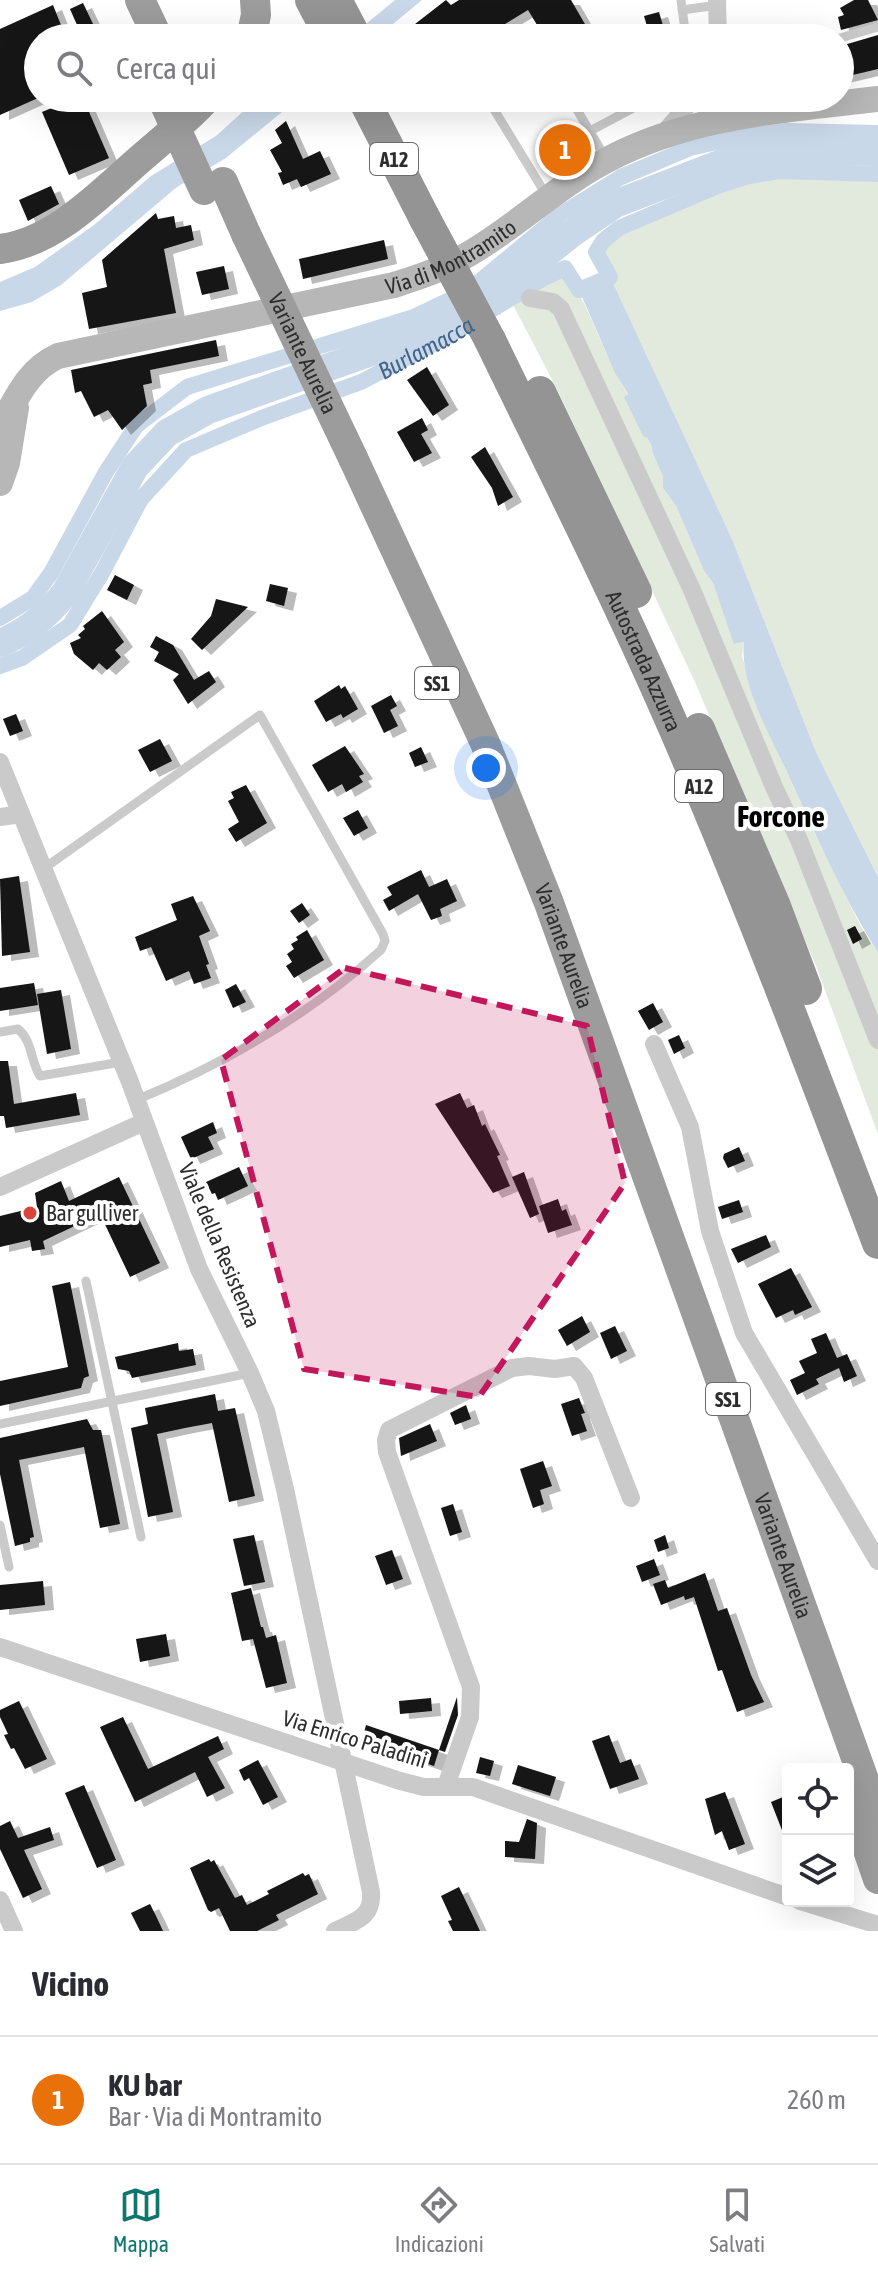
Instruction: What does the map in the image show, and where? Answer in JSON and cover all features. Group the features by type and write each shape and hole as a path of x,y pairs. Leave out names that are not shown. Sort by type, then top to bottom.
{"highway":[{"path":"118,0 129,24"},
{"path":"140,0 151,24"},
{"path":"254,24 255,0"},
{"path":"319,1 326,24"},
{"path":"319,1 342,24"},
{"name":"Variante Aurelia","path":"170,112 214,186"},
{"name":"Variante Aurelia","path":"190,112 214,186 237,237 485,743 838,1763"},
{"path":"0,249 40,236 78,212 191,112"},
{"name":"Autostrada Azzurra","path":"372,112 435,215 585,484 696,722 774,904 878,1183"},
{"name":"Autostrada Azzurra","path":"394,112 435,215"},
{"name":"Autostrada Azzurra","path":"499,334 675,728 752,911 878,1243"},
{"name":"Variante Aurelia","path":"567,981 878,1819"},
{"path":"854,1810 878,1879"}],"main road":[{"name":"Via di Montramito","path":"854,100 878,99"},
{"name":"Via di Montramito","path":"0,427 25,382 38,368 58,356 362,294 430,273 475,250 607,160 663,134 750,112"},
{"path":"0,483 7,463 18,395"}],"street":[{"path":"717,3 719,24"},
{"path":"663,134 682,112"},
{"path":"530,298 553,302 561,309 617,426 692,590 799,840 878,1040"},
{"name":"Viale della Resistenza","path":"0,762 136,1100 199,1269 266,1411 344,1762"},
{"path":"0,817 21,814"},
{"path":"654,1044 690,1127 710,1231 744,1333 878,1561"},
{"path":"0,1187 144,1122"},
{"path":"446,1786 470,1717 471,1687 387,1452 389,1430 512,1368 574,1366 584,1378 631,1498"},
{"name":"Via Enrico Paladini","path":"0,1647 418,1786 473,1787 782,1895"},
{"path":"342,1928 367,1914 372,1901 344,1762"},
{"path":"0,1900 14,1931"},
{"path":"820,1907 878,1925"}],"lane":[{"path":"681,5 717,3"},
{"path":"854,34 878,27"},
{"path":"496,112 548,198"},
{"path":"578,112 607,160"},
{"path":"590,131 626,112"},
{"path":"43,869 260,715 383,934 385,941 381,950 289,1023 136,1100"},
{"path":"0,1032 18,1029 27,1037 40,1076 121,1062"},
{"path":"86,1281 141,1537"},
{"path":"0,1424 250,1373"},
{"path":"0,1525 9,1567"}],"highlighted area":[{"path":"345,968 587,1026 625,1183 479,1397 304,1369 221,1060"}],"shaded area":[{"path":"779,171 878,174 878,877 816,752 732,539 596,252 603,241 619,228 718,186"},
{"path":"565,268 628,395 625,397 643,435 653,447 663,477 663,488 676,506 704,571 713,583 735,644 744,642 742,656 756,703 810,824 860,925 878,953 878,1134 816,966 695,682 558,391 510,299"}],"water":[{"path":"395,0 422,0 393,24 366,24"},
{"path":"243,112 282,112 226,158 177,187 61,285 32,302 0,311 0,282 35,267 94,225 151,176 216,136"},
{"path":"610,277 732,539 816,752 878,877 878,953 829,863 764,725 746,674 744,642 734,644 713,583 704,571 676,506 663,488 663,477 652,446 643,436 624,397 628,394 615,373 579,290"}],"building":[{"path":"446,0 451,5 459,0 571,0 585,24 536,24 528,10 505,24 415,24"},
{"path":"854,0 868,0 878,20 854,26 854,24 840,24 838,17 844,15 840,8"},
{"path":"83,3 93,24 77,24 70,9"},
{"path":"53,5 61,24 24,24 24,104 0,115 0,29"},
{"path":"659,12 663,24 646,24 644,16"},
{"path":"878,35 878,69 854,75 854,42"},
{"path":"42,112 89,112 109,158 69,175"},
{"path":"286,121 303,159 320,151 331,174 301,187 297,179 283,185 278,173 282,172 270,150 282,143 275,130"},
{"path":"576,125 584,144 556,161 546,145"},
{"path":"51,186 59,204 28,221 19,200"},
{"path":"156,213 158,219 174,216 176,228 191,225 194,240 164,249 176,313 89,329 82,293 107,287 102,260"},
{"path":"384,240 388,259 303,279 299,259"},
{"path":"224,266 229,289 202,295 196,272"},
{"path":"216,340 219,356 150,370 152,383 143,385 147,406 122,430 108,410 94,417 81,391 75,393 71,370"},
{"path":"427,367 449,405 433,416 407,380"},
{"path":"422,418 428,430 421,434 432,453 414,462 397,432"},
{"path":"485,447 513,497 498,506 492,488 471,457"},
{"path":"115,575 134,585 127,600 107,590"},
{"path":"270,584 288,588 284,606 266,601"},
{"path":"216,599 248,607 202,650 191,639 211,616"},
{"path":"102,611 124,642 115,650 121,657 107,670 99,663 93,670 74,654 70,643 81,638 78,635 85,629 83,626"},
{"path":"156,636 173,645 194,680 209,671 216,682 188,704 173,680 179,674 154,661 159,652 150,647"},
{"path":"339,685 341,689 345,686 358,709 343,718 341,714 326,722 314,701"},
{"path":"391,695 397,706 390,710 398,726 384,733 371,706"},
{"path":"16,714 23,731 10,736 3,719"},
{"path":"160,739 172,761 150,772 138,750"},
{"path":"345,746 364,774 359,776 363,782 346,792 342,784 328,792 312,765"},
{"path":"421,747 428,762 415,767 409,753"},
{"path":"246,785 267,823 236,842 228,829 239,822 228,801 234,798 231,792"},
{"path":"358,810 368,828 354,836 343,818"},
{"path":"421,870 429,887 447,879 457,901 440,909 442,916 431,920 418,894 389,911 383,900 392,895 387,887"},
{"path":"19,876 30,952 2,956 0,879"},
{"path":"193,896 210,931 199,936 211,978 194,984 189,971 166,981 151,947 140,951 135,937 177,920 171,904"},
{"path":"302,903 310,915 299,923 290,911"},
{"path":"855,926 862,939 853,944 847,930"},
{"path":"307,930 324,960 294,978 286,966 292,962 287,954 294,949 291,944 298,940 296,937"},
{"path":"34,983 38,1005 0,1011 0,988"},
{"path":"236,984 246,1002 233,1008 225,990"},
{"path":"61,990 71,1049 47,1054 37,994"},
{"path":"653,1003 663,1022 649,1030 638,1011"},
{"path":"679,1035 685,1048 674,1054 668,1040"},
{"path":"0,1061 8,1061 14,1104 76,1093 80,1115 6,1128 4,1116 0,1116"},
{"path":"460,1093 467,1108 474,1105 482,1126 485,1124 510,1186 493,1193 435,1104"},
{"path":"213,1122 217,1133 208,1137 214,1149 191,1159 181,1137"},
{"path":"739,1147 745,1161 728,1168 724,1154"},
{"path":"239,1167 248,1186 218,1200 206,1182"},
{"path":"524,1172 539,1214 530,1218 512,1177"},
{"path":"119,1177 160,1263 130,1277 100,1214 43,1241 45,1249 32,1251 30,1240 0,1247 0,1216 37,1207 35,1193 61,1181 69,1201"},
{"path":"558,1199 572,1225 548,1233 539,1206"},
{"path":"739,1200 743,1212 722,1219 718,1207"},
{"path":"766,1235 771,1247 738,1263 731,1249"},
{"path":"791,1268 812,1307 795,1315 793,1310 776,1318 758,1284"},
{"path":"70,1282 89,1376 84,1378 81,1388 0,1406 0,1381 68,1367 52,1286"},
{"path":"582,1316 590,1332 567,1346 558,1330"},
{"path":"615,1326 627,1351 611,1359 600,1333"},
{"path":"826,1333 837,1358 847,1354 857,1376 844,1382 839,1368 816,1379 819,1384 797,1395 790,1380 805,1373 799,1361 817,1353 811,1339"},
{"path":"178,1343 179,1351 193,1349 196,1365 132,1378 129,1371 118,1369 115,1357"},
{"path":"215,1394 218,1411 235,1408 255,1496 229,1502 212,1423 185,1428 157,1434 173,1512 148,1517 131,1428 148,1424 145,1408"},
{"path":"579,1398 587,1431 572,1436 561,1404"},
{"path":"466,1405 471,1419 455,1425 450,1413"},
{"path":"87,1419 93,1430 101,1430 120,1524 100,1528 84,1447 19,1460 34,1537 30,1538 30,1542 15,1546 0,1474 0,1438"},
{"path":"430,1424 437,1441 401,1456 399,1438"},
{"path":"543,1461 552,1486 540,1490 544,1504 533,1508 520,1469"},
{"path":"453,1504 462,1532 450,1536 441,1508"},
{"path":"254,1535 265,1582 244,1586 233,1539"},
{"path":"665,1535 669,1548 658,1552 654,1540"},
{"path":"392,1550 403,1579 386,1585 375,1556"},
{"path":"654,1559 660,1575 642,1582 636,1566"},
{"path":"705,1573 718,1611 727,1608 764,1702 737,1712 722,1670 718,1671 694,1597 685,1600 684,1596 661,1605 653,1584 665,1580 668,1588"},
{"path":"43,1581 45,1605 0,1610 0,1585"},
{"path":"251,1588 266,1638 276,1635 287,1683 266,1688 253,1639 242,1641 231,1593"},
{"path":"166,1634 170,1656 140,1662 136,1639"},
{"path":"457,1697 458,1715 445,1752 439,1750"},
{"path":"431,1698 432,1711 400,1714 399,1701"},
{"path":"19,1701 47,1759 25,1769 4,1735 8,1734 0,1717 0,1710"},
{"path":"123,1717 148,1769 218,1736 224,1749 208,1757 225,1788 207,1797 195,1772 135,1802 100,1727"},
{"path":"366,1725 439,1750 434,1766 362,1741"},
{"path":"609,1735 620,1763 631,1759 639,1779 610,1789 592,1741"},
{"path":"480,1757 494,1761 490,1776 476,1773"},
{"path":"258,1760 278,1797 263,1805 249,1778 244,1781 239,1770"},
{"path":"518,1765 556,1777 550,1796 512,1784"},
{"path":"84,1785 116,1860 97,1868 65,1793"},
{"path":"725,1792 745,1844 729,1850 722,1831 715,1835 705,1799"},
{"path":"782,1797 782,1830 771,1802"},
{"path":"527,1819 537,1823 535,1859 505,1857 505,1841 519,1842"},
{"path":"10,1821 18,1838 50,1827 54,1840 24,1850 42,1889 23,1898 0,1849 0,1826"},
{"path":"209,1859 211,1862 214,1860 235,1898 242,1895 247,1905 303,1873 305,1876 309,1874 318,1894 276,1915 279,1920 257,1931 230,1931 219,1908 211,1912 208,1910 190,1868"},
{"path":"459,1887 480,1931 453,1931 448,1921 452,1920 441,1896"},
{"path":"150,1904 163,1931 140,1931 131,1913"}],"waterway":[{"name":"Burlamacca","path":"0,618 33,598 51,573 106,472 136,426 187,387 414,317 468,291 560,215 621,177 690,148 787,131 878,133"},
{"name":"Burlamacca","path":"0,643 36,622 65,593 135,467 167,433 208,410 405,340 525,271 615,204 727,161 782,151 878,152"},
{"name":"Burlamacca","path":"0,666 22,658 70,625 141,499 186,450 264,417 361,382 447,337 565,268 579,290 610,277 596,252 603,241 619,228 718,186 779,171 878,174"}],"place":[{"name":"KU bar","path":"565,150"},
{"name":"Bar gulliver","path":"30,1213"}],"district":[{"name":"Forcone","path":"781,816"}]}
